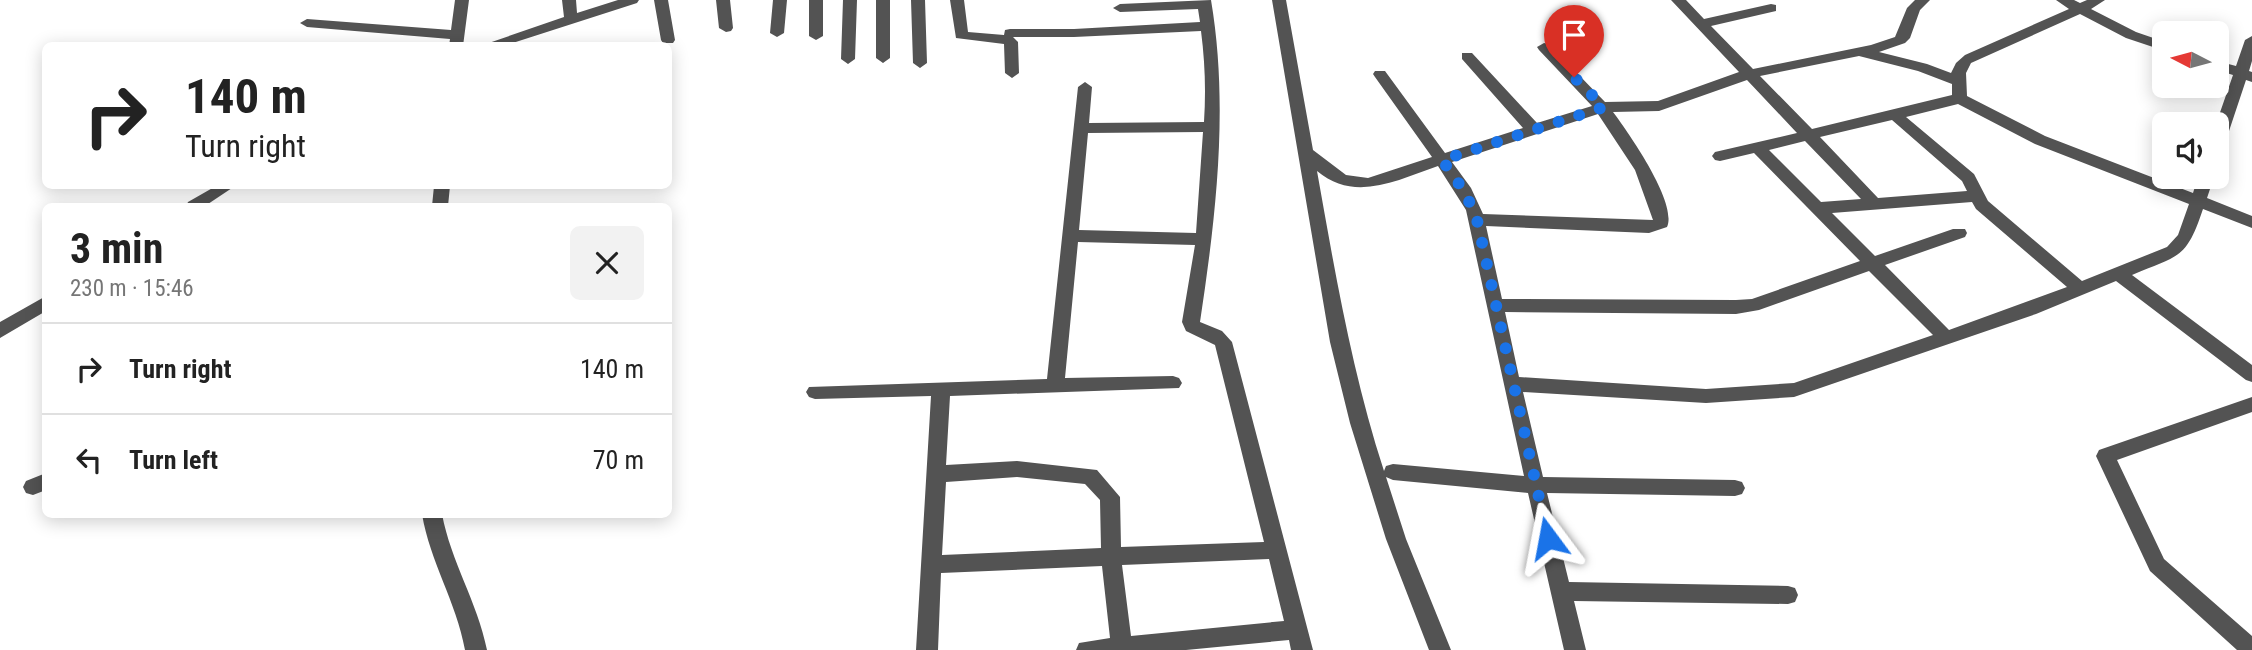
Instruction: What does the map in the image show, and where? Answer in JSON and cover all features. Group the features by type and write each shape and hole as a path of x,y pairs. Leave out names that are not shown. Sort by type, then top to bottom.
{"street":[{"path":"307,23 457,40 462,0"},
{"path":"569,0 571,19"},
{"path":"499,42 632,0"},
{"path":"661,0 668,40"},
{"path":"723,0 726,28"},
{"path":"777,33 780,0"},
{"path":"816,0 816,36"},
{"path":"848,59 850,0"},
{"path":"883,0 883,58"},
{"path":"918,0 920,63"},
{"path":"957,0 961,35 1009,39 1012,73"},
{"path":"1279,0 1339,342 1359,423 1396,539 1440,650"},
{"path":"1678,0 1874,203"},
{"path":"1305,151 1331,175 1343,182 1369,183 1604,107 1659,106 1749,74 1863,52 1900,40 1908,29 1917,4 1923,0"},
{"path":"2063,0 2131,35 2152,42"},
{"path":"1959,90 1961,64 1967,60 2098,0"},
{"path":"1120,8 1204,2 1213,71 1211,127 1204,239 1191,322 1192,326 1216,336 1223,342 1302,650"},
{"path":"1701,24 1771,8"},
{"path":"1010,33 1074,33 1208,26"},
{"path":"2229,115 2246,75 2252,40"},
{"path":"1477,220 1649,226 1661,223 1643,168 1604,107 1544,47"},
{"path":"1863,52 1922,67 2040,140 2252,222"},
{"path":"1467,57 1533,129"},
{"path":"1380,74 1465,192 1477,220 1535,485 1575,650"},
{"path":"1055,386 1085,87"},
{"path":"1720,156 1893,113 1959,90"},
{"path":"1893,113 1968,178 1982,205 2080,289"},
{"path":"1080,128 1211,127"},
{"path":"1757,147 1946,338"},
{"path":"199,203 222,189"},
{"path":"1512,384 1706,396 1794,390 2080,289 2173,251 2185,238 2202,189"},
{"path":"1817,208 1975,196"},
{"path":"1496,305 1736,307 1768,300 1959,233"},
{"path":"1069,236 1204,239"},
{"path":"2119,274 2252,375"},
{"path":"0,331 42,305"},
{"path":"815,392 1173,383"},
{"path":"927,650 941,389"},
{"path":"2252,404 2106,456 2157,565 2252,650"},
{"path":"936,474 1017,469 1090,476 1110,497 1111,555 1124,648"},
{"path":"1393,472 1535,485 1735,488"},
{"path":"433,518 436,537 470,619 476,650"},
{"path":"931,564 1277,550"},
{"path":"1561,591 1788,595"},
{"path":"1087,650 1298,629"}],"route":[{"path":"1548,538 1477,220 1465,192 1442,160 1604,107 1574,77"}]}
